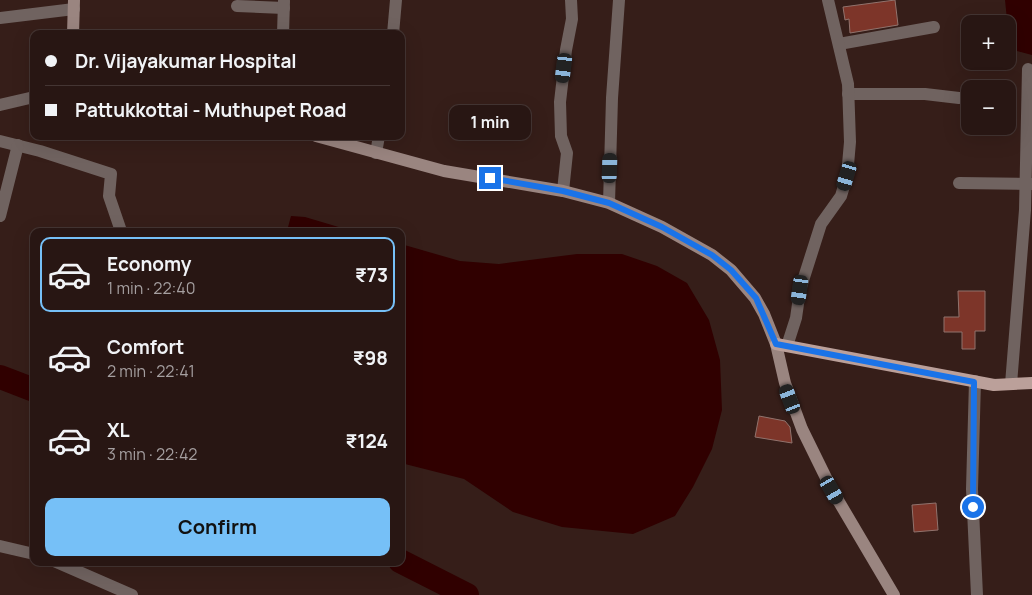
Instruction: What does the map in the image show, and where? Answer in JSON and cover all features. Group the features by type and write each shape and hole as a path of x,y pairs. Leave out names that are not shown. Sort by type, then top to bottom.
{"main road":[{"path":"73,30 74,4"},
{"path":"330,140 444,171 563,191 609,203 662,227 712,255 731,270 756,298 782,345 785,383 802,429 832,490 894,595"},
{"path":"782,345 974,382 994,385 1032,383"}],"street":[{"path":"393,30 396,0"},
{"path":"563,191 567,153 561,136 560,102 566,50 572,19 571,0"},
{"path":"609,203 612,98 619,0"},
{"path":"782,345 796,318 800,290 821,224 841,196 847,176 850,142 848,94 839,44 828,0"},
{"path":"0,18 74,4"},
{"path":"238,6 284,4 283,30"},
{"path":"839,44 934,28"},
{"path":"1011,384 1029,184 1028,68"},
{"path":"848,94 926,94 959,98"},
{"path":"0,105 30,98"},
{"path":"376,153 379,140"},
{"path":"0,141 40,151 111,174 109,196 120,228"},
{"path":"0,216 18,146"},
{"path":"959,183 1029,184"},
{"path":"974,382 972,489 977,595"},
{"path":"0,546 30,553"},
{"path":"65,566 132,595"}],"shaded area":[{"path":"1005,0 1032,0 1032,55 1016,51 1016,15 1007,15"},
{"path":"291,216 305,217 342,228 288,228"},
{"path":"405,245 460,261 499,264 577,254 622,254 657,266 687,283 709,320 720,360 722,410 712,449 693,487 675,516 633,534 562,527 513,512 464,479 405,464"}],"building":[{"path":"895,0 898,25 850,33 849,19 845,20 843,7"},
{"path":"958,291 985,291 985,331 975,331 975,349 962,349 962,332 944,332 944,317 959,317"},
{"path":"759,416 785,421 790,427 792,443 755,437"},
{"path":"936,503 938,530 914,532 912,505"}],"waterway":[{"path":"0,377 30,388"},
{"path":"405,564 467,595"}],"route":[{"path":"490,178 563,191 609,203 662,227 712,255 731,270 756,298 776,344 974,382 973,507"}]}
